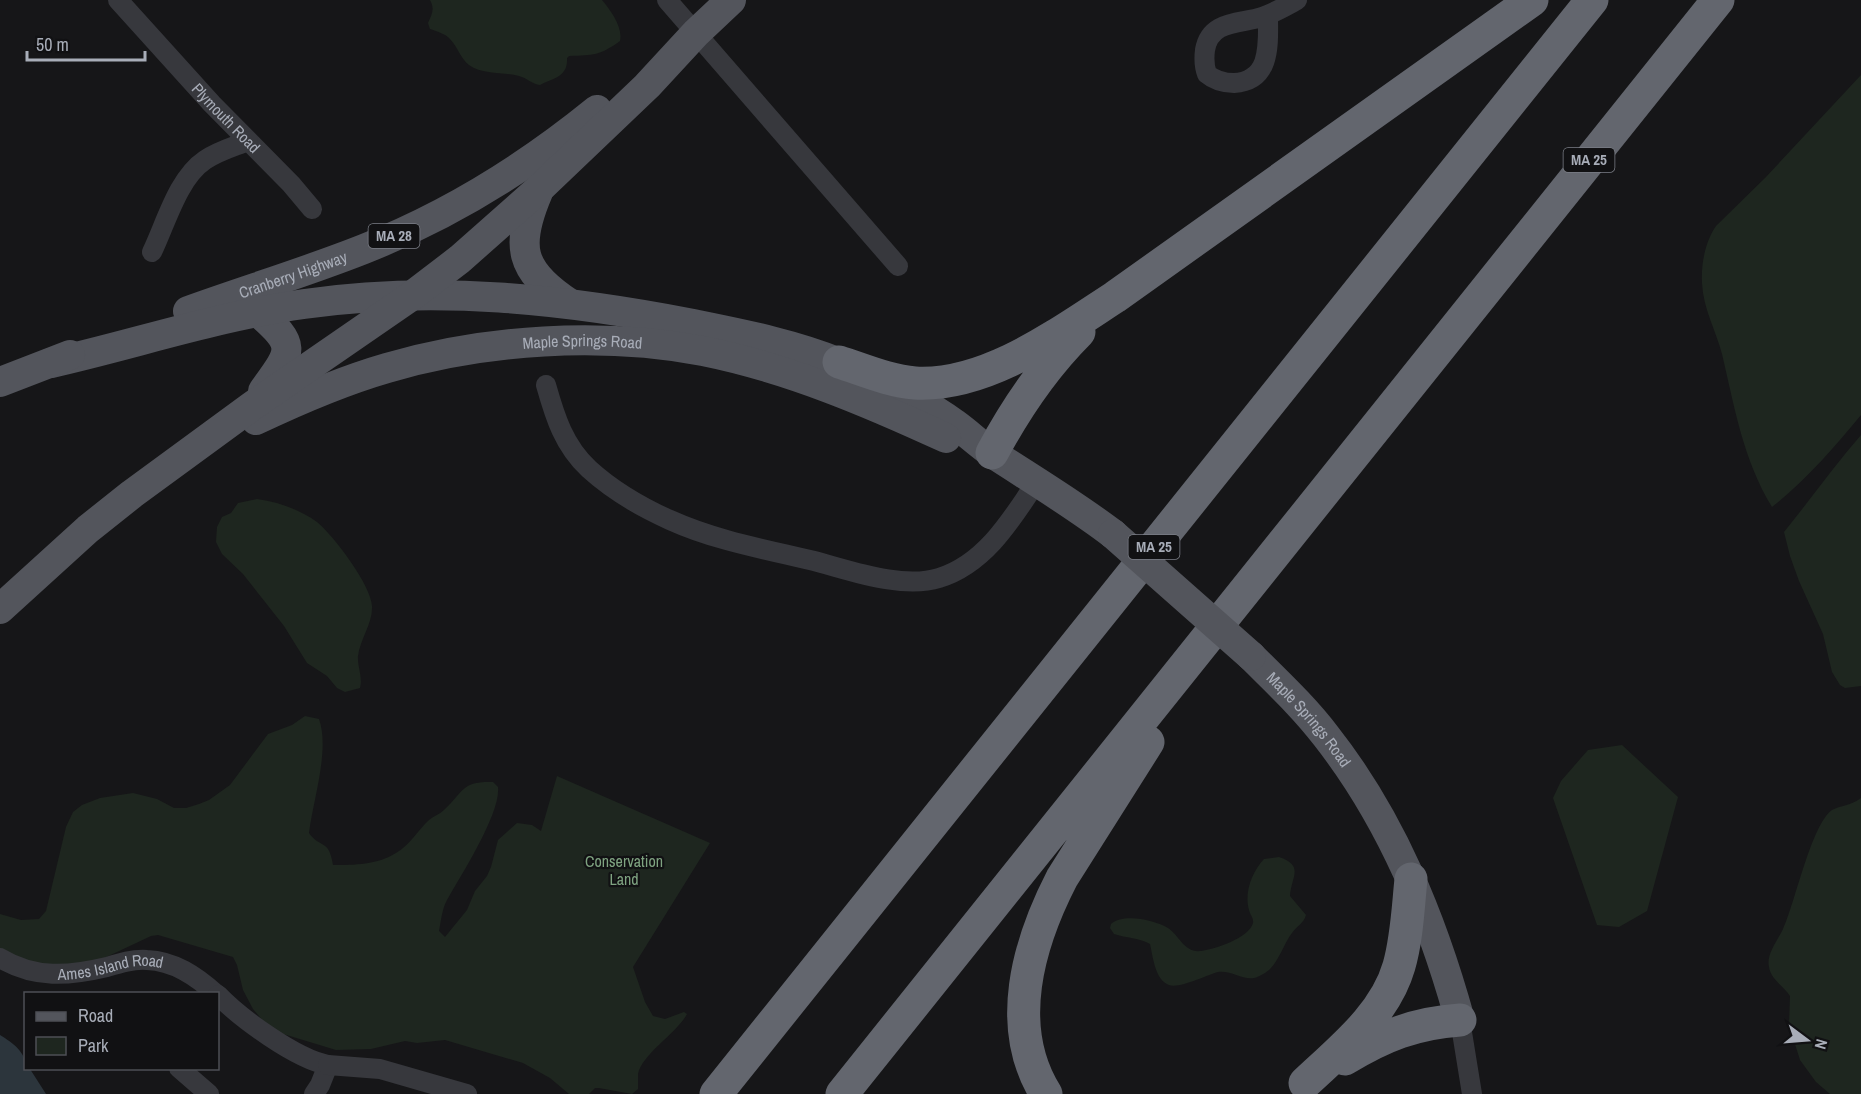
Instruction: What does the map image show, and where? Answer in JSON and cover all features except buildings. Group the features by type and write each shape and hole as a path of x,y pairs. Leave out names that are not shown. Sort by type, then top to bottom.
{"highway":[{"path":"839,362 900,381 935,382 987,370 1021,354 1060,333 1115,297 1532,0"},
{"name":"MA 25","path":"716,1094 1592,0"},
{"name":"MA 25","path":"842,1094 1718,0"},
{"path":"992,453 1007,426 1051,363 1069,341 1115,297"},
{"path":"1046,1094 1029,1057 1024,1030 1024,1010 1025,988 1034,947 1052,898 1121,783 1180,700 1279,547"},
{"path":"1298,1088 1355,1036 1371,1018 1392,985 1404,947 1411,879"},
{"path":"1298,1088 1361,1049 1405,1029 1460,1020"}],"main road":[{"name":"Cranberry Highway","path":"0,609 88,529 177,461 252,406 413,295 468,252 539,189 647,86 730,0"},
{"name":"Cranberry Highway","path":"0,382 106,339 363,249 430,219 494,183 554,143 637,75 696,33"},
{"path":"539,189 524,233 527,260 539,280 569,303"},
{"name":"Cranberry Highway","path":"51,363 258,312 345,299 413,295"},
{"name":"Maple Springs Road","path":"413,295 450,295 569,303 641,314 773,342 839,362 905,394 954,423 992,453 1084,511 1251,656 1302,708 1352,771 1390,836 1411,879 1445,968 1460,1020"},
{"path":"252,406 281,366 286,350 286,342 282,335 258,312"},
{"name":"Maple Springs Road","path":"177,461 285,407 387,368 477,349 562,341 669,346 736,359 833,388 874,404 948,439 992,453"}],"street":[{"name":"Plymouth Road","path":"118,0 312,209"},
{"path":"667,0 898,266"},
{"path":"1268,15 1297,0"},
{"path":"152,252 180,189 195,169 217,153 248,141"},
{"path":"546,386 561,433 577,456 598,477 655,513 688,528 732,542 881,577 906,581 931,580 966,566 979,557 998,535 1037,481"},
{"name":"Ames Island Road","path":"0,958 25,970 54,975 80,973 129,961 154,960 181,969 214,992"},
{"name":"Ames Island Road","path":"219,996 244,1020 306,1057 328,1065 380,1070 467,1094"},
{"name":"Maple Springs Road","path":"1460,1020 1472,1094"},
{"path":"314,1094 328,1065"},
{"path":"181,1070 209,1094"}],"green space":[{"path":"430,0 602,0 618,25 620,41 596,54 569,56 563,73 540,85 519,76 487,72 469,65 448,37 430,29 428,23 433,9"},
{"path":"1861,75 1861,415 1819,463 1772,507 1754,471 1736,414 1722,354 1703,292 1703,261 1709,239 1716,226 1766,177"},
{"path":"1861,435 1861,686 1845,688 1840,685 1832,672 1823,634 1799,581 1784,532"},
{"path":"257,499 288,507 317,522 342,549 359,574 372,606 369,625 358,656 360,688 345,692 307,663 284,626 243,574 222,554 216,542 217,527 222,517 231,513 238,503"},
{"name":"Conservation Land","path":"305,716 319,719 323,745 309,833 327,847 333,865 366,864 389,857 405,846 464,788 483,782 493,782 498,787 497,798 487,828 444,907 439,931 445,937 467,910 475,891 487,876 498,840 517,823 532,825 541,831 557,776 710,843 633,967 645,1002 653,1016 665,1019 684,1012 687,1014 641,1066 638,1074 638,1089 632,1094 595,1088 589,1094 569,1094 550,1078 523,1063 445,1040 417,1043 405,1041 371,1049 336,1050 280,1033 265,1023 253,1009 243,990 233,957 158,935 151,936 100,960 50,971 0,956 0,914 21,920 39,919 46,911 66,827 73,812 82,805 100,798 133,793 157,799 174,808 186,808 209,800 230,785 268,734 292,725"},
{"path":"1622,745 1678,797 1647,911 1619,927 1597,925 1553,798 1561,781 1588,750"},
{"path":"1861,798 1861,1094 1830,1094 1816,1082 1800,1060 1789,1025 1790,996 1772,976 1769,962 1771,952 1788,917 1810,848 1824,818 1832,810"},
{"path":"1279,857 1287,860 1294,868 1290,896 1306,915 1289,937 1273,965 1258,977 1245,978 1227,972 1218,972 1186,983 1169,985 1158,973 1150,944 1114,934 1110,928 1111,924 1123,919 1155,922 1168,928 1186,947 1195,951 1207,950 1231,942 1245,933 1253,923 1249,910 1248,889 1256,870 1264,859"}],"shaded area":[{"path":"0,1035 21,1053 24,1057 24,1070 31,1070 46,1094 0,1094"}]}
